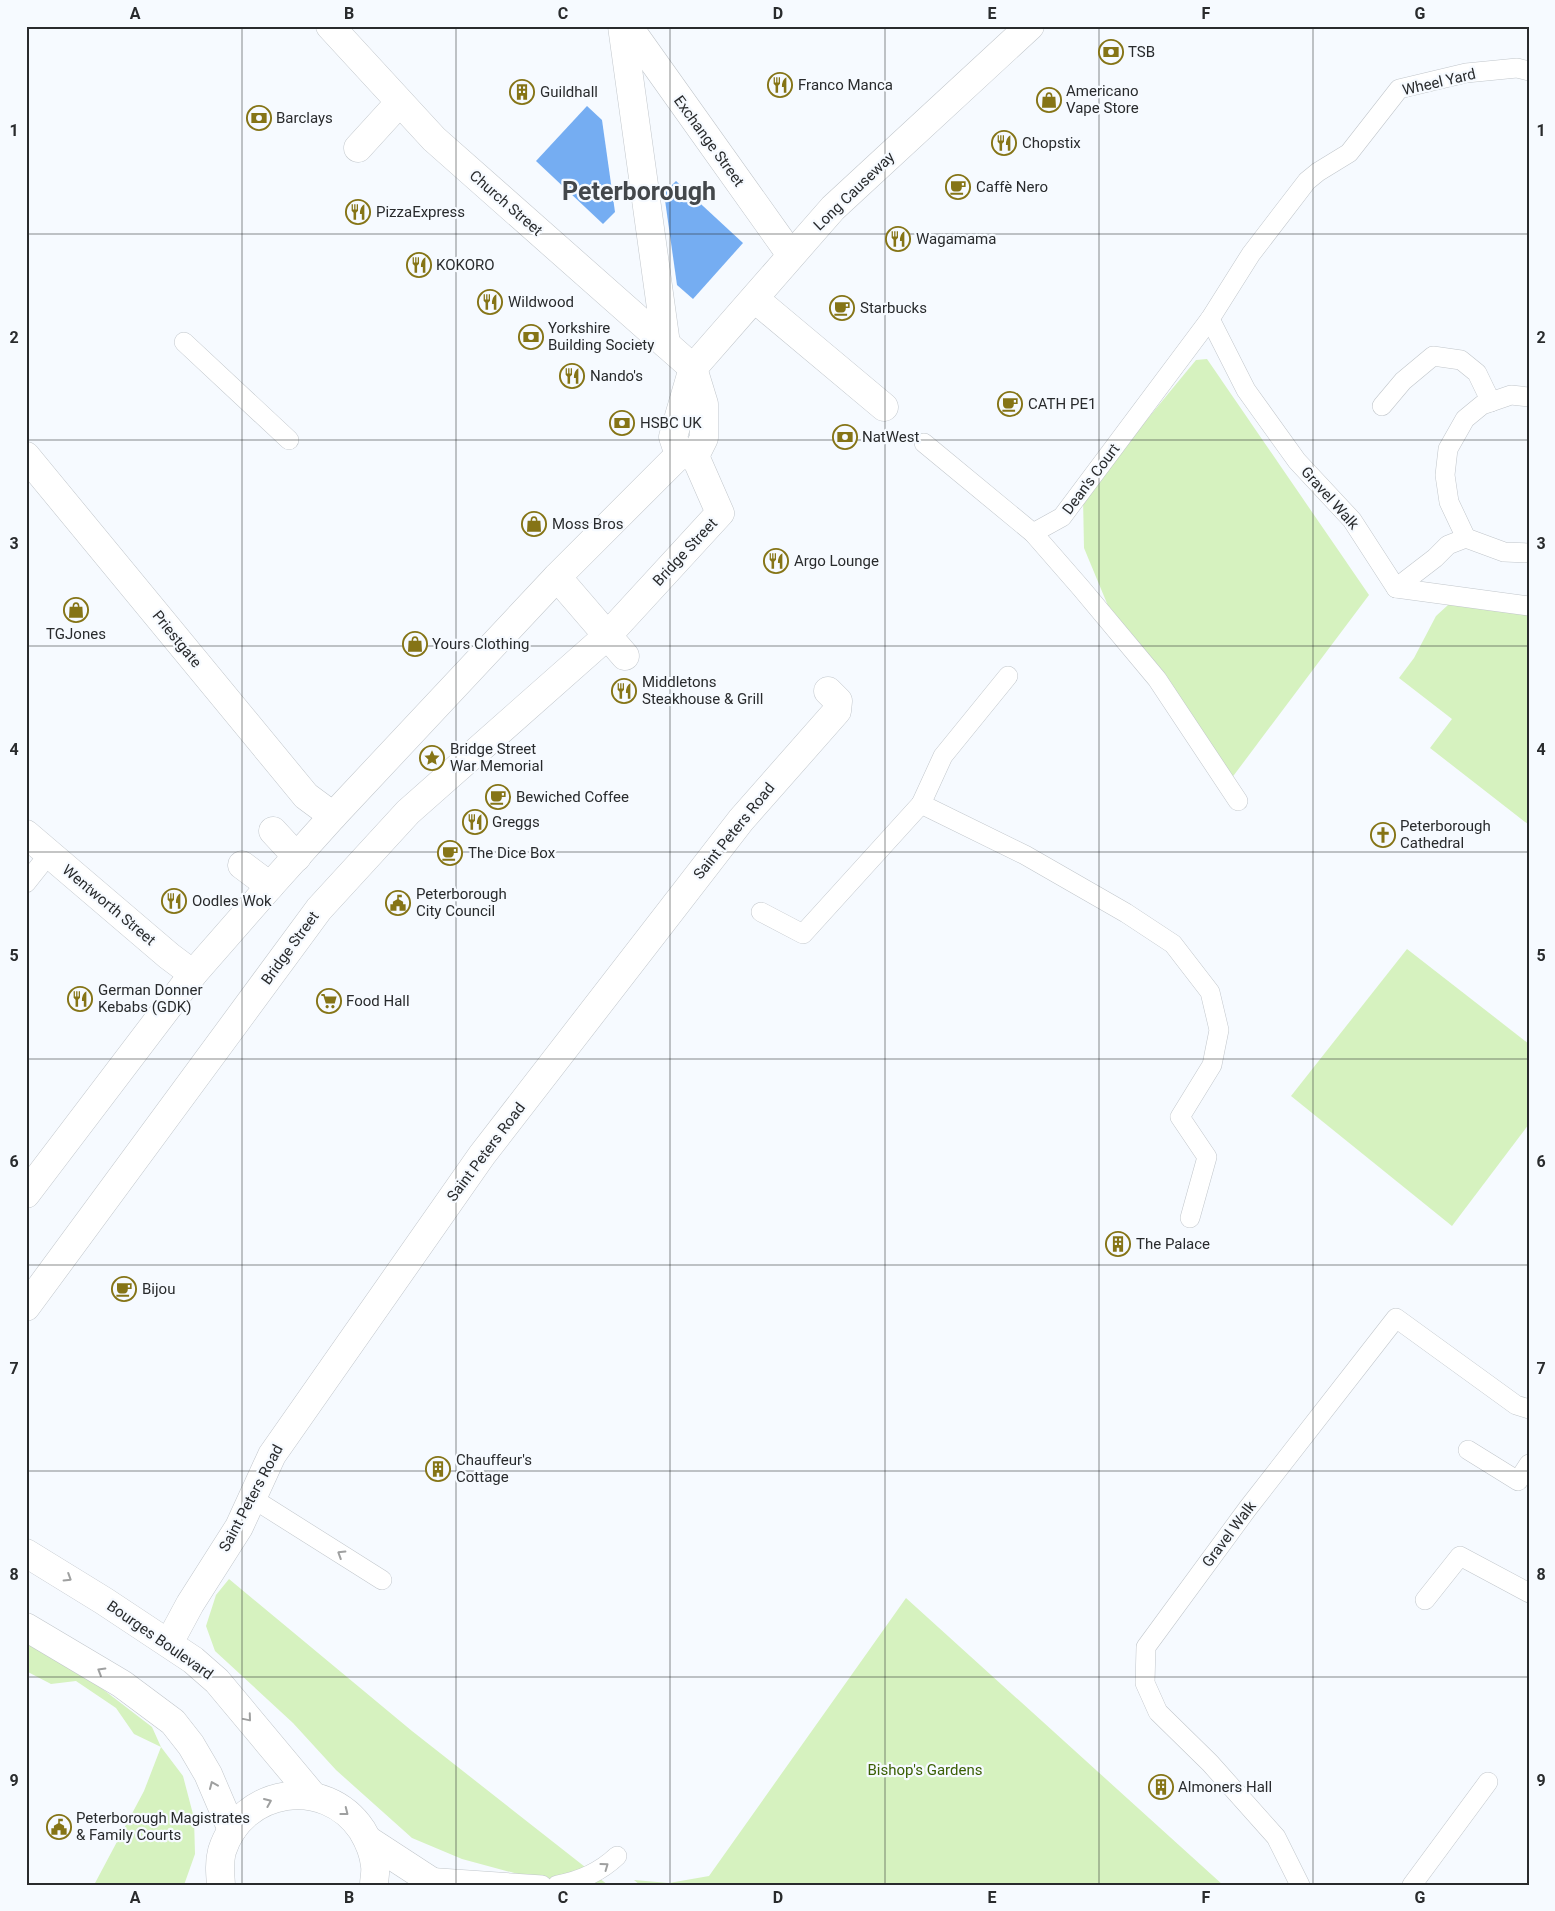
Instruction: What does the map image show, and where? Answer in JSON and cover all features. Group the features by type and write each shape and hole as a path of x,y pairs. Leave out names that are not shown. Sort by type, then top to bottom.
{"street":[{"name":"Church Street","path":"330,26 434,139 693,368"},
{"path":"622,26 666,344"},
{"name":"Exchange Street","path":"628,26 791,255"},
{"name":"Long Causeway","path":"693,368 834,208 1030,26"},
{"path":"358,148 399,103"},
{"path":"755,299 884,407"},
{"path":"26,1194 193,974 332,816 557,577 704,438 704,404 693,368"},
{"name":"Bridge Street","path":"26,1307 319,909 408,812 607,636 720,513 687,455"},
{"name":"Priestgate","path":"27,459 306,796 332,816"},
{"path":"557,577 625,656"},
{"name":"Saint Peters Road","path":"169,1644 190,1604 239,1527 272,1455 482,1155 741,820 837,710 838,700 828,691"},
{"path":"274,831 297,857"},
{"name":"Wentworth Street","path":"26,834 169,956 193,974"},
{"path":"242,865 270,886"},
{"name":"Bourges Boulevard","path":"26,1553 104,1601 193,1660 217,1681 312,1796"},
{"path":"26,1627 122,1684 173,1722 191,1745 208,1774 232,1830"},
{"path":"217,1879 222,1851 232,1830 247,1813 267,1800 289,1795 312,1796 336,1805 355,1820 368,1840 375,1866 374,1885"},
{"path":"368,1840 430,1881"}],"lane":[{"name":"Wheel Yard","path":"1349,153 1399,89 1466,73 1517,68 1529,70"},
{"name":"Dean's Court","path":"1033,533 1062,517 1210,319 1251,254 1307,181 1349,153"},
{"name":"Gravel Walk","path":"1210,319 1246,390 1297,461 1352,520 1396,588"},
{"path":"184,342 289,440"},
{"path":"1382,406 1403,381 1433,356 1461,360 1477,372 1491,402"},
{"path":"1466,538 1449,502 1446,475 1448,449 1465,419 1482,405 1512,395 1529,397"},
{"path":"924,443 1033,533 1077,593 1157,679 1238,801"},
{"path":"1396,588 1436,558 1448,545 1466,538 1504,552 1529,553"},
{"path":"1396,588 1529,606"},
{"path":"761,912 803,934 921,804 943,756 1008,676"},
{"path":"921,804 1026,855 1126,913 1173,944 1210,992 1219,1030 1212,1065 1180,1117 1207,1157 1190,1218"},
{"path":"26,883 54,859"},
{"name":"Gravel Walk","path":"1300,1885 1276,1837 1210,1763 1158,1712 1145,1683 1146,1647 1248,1508 1396,1318 1516,1405 1529,1409"},
{"path":"1468,1450 1523,1485 1529,1464"},
{"path":"252,1498 382,1580"},
{"path":"1426,1600 1460,1556 1529,1593"},
{"path":"1412,1885 1488,1782"},
{"path":"557,1885 584,1879 606,1867 617,1856"},
{"path":"430,1881 542,1885"}],"green space":[{"path":"1207,359 1369,595 1228,783 1111,613 1084,548 1083,497 1196,360"},
{"path":"1471,597 1529,611 1529,825 1430,748 1452,719 1399,678 1414,658 1436,616 1448,605"},
{"path":"1407,949 1529,1044 1529,1124 1452,1226 1291,1096"},
{"path":"229,1579 412,1731 608,1885 542,1885 529,1877 462,1859 412,1838 336,1770 293,1723 215,1651 206,1626 216,1595"},
{"name":"Bishop's Gardens","path":"906,1598 1223,1885 640,1885 634,1880 669,1883 709,1876"},
{"path":"26,1640 96,1684 152,1727 161,1747 134,1734 116,1708 76,1681 51,1684 26,1671"},
{"path":"161,1747 183,1776 194,1818 195,1854 184,1885 94,1885 144,1791"}],"water":[{"path":"587,106 602,120 615,212 603,224 536,161"},
{"path":"676,181 743,243 693,299 677,285 664,193"}],"place":[{"name":"TSB","path":"1111,52"},
{"name":"Franco Manca","path":"780,85"},
{"name":"Guildhall","path":"522,92"},
{"name":"Americano Vape Store","path":"1049,100"},
{"name":"Barclays","path":"259,118"},
{"name":"Chopstix","path":"1004,143"},
{"name":"Caffè Nero","path":"958,187"},
{"name":"PizzaExpress","path":"358,212"},
{"name":"Wagamama","path":"898,239"},
{"name":"KOKORO","path":"419,265"},
{"name":"Wildwood","path":"490,302"},
{"name":"Starbucks","path":"842,308"},
{"name":"Yorkshire Building Society","path":"531,337"},
{"name":"Nando's","path":"572,376"},
{"name":"CATH PE1","path":"1010,404"},
{"name":"HSBC UK","path":"622,423"},
{"name":"NatWest","path":"845,437"},
{"name":"Moss Bros","path":"534,524"},
{"name":"Argo Lounge","path":"776,561"},
{"name":"TGJones","path":"76,610"},
{"name":"Yours Clothing","path":"415,644"},
{"name":"Middletons Steakhouse & Grill","path":"624,691"},
{"name":"Bridge Street War Memorial","path":"432,758"},
{"name":"Bewiched Coffee","path":"498,797"},
{"name":"Greggs","path":"475,822"},
{"name":"Peterborough Cathedral","path":"1383,835"},
{"name":"The Dice Box","path":"450,853"},
{"name":"Oodles Wok","path":"174,901"},
{"name":"Peterborough City Council","path":"398,903"},
{"name":"German Donner Kebabs (GDK)","path":"80,999"},
{"name":"Food Hall","path":"329,1001"},
{"name":"The Palace","path":"1118,1244"},
{"name":"Bijou","path":"124,1289"},
{"name":"Chauffeur's Cottage","path":"438,1469"},
{"name":"Almoners Hall","path":"1161,1787"},
{"name":"Peterborough Magistrates & Family Courts","path":"59,1827"}],"district":[{"name":"Peterborough","path":"639,191"}]}
